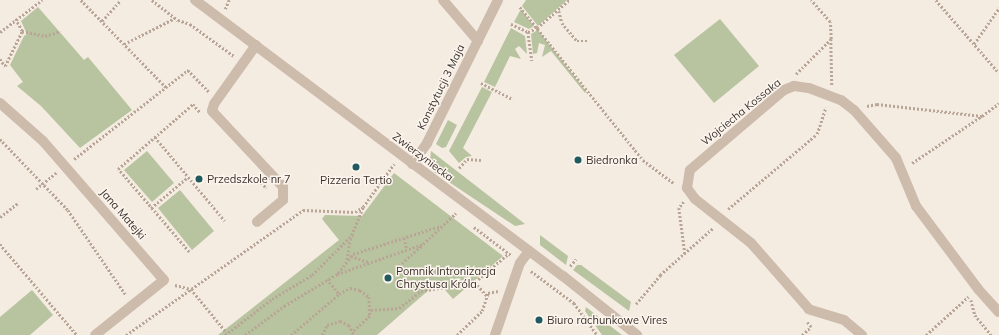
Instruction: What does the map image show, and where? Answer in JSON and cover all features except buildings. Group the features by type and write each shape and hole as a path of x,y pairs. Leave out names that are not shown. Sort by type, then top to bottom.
{"street":[{"name":"Zwierzyniecka","path":"195,0 529,251 637,335"},
{"name":"Konstytucji 3 Maja","path":"443,0 478,41"},
{"name":"Konstytucji 3 Maja","path":"412,164 427,143 498,0"},
{"path":"256,45 217,100 212,111 283,187 283,200 257,222"},
{"name":"Wojciecha Kossaka","path":"862,335 844,320 809,309 751,243 695,200 687,188 690,170 788,88 794,86 809,88 829,97 841,100 854,110 896,158 916,206 978,288 999,312"},
{"name":"Jana Matejki","path":"0,104 43,141 164,280 95,335"},
{"path":"495,335 520,263 529,251"}],"path":[{"path":"0,32 42,0"},
{"path":"81,0 166,87"},
{"path":"102,21 121,0"},
{"path":"152,0 175,18 190,24 240,60"},
{"path":"225,10 229,0"},
{"path":"511,24 528,32 538,28 559,11 569,0"},
{"path":"722,214 817,134 832,90 831,39 830,22 811,0"},
{"path":"936,0 999,73"},
{"path":"520,6 643,160 677,185"},
{"path":"974,44 999,8"},
{"path":"559,11 562,23 577,41 589,42"},
{"path":"124,44 175,18"},
{"path":"16,20 22,31 45,36 60,31"},
{"path":"0,58 6,66 22,31"},
{"path":"528,32 532,61"},
{"path":"788,88 799,70 831,39"},
{"path":"77,157 188,70 217,100"},
{"path":"480,83 512,99"},
{"path":"899,166 917,162 948,137 982,116 999,103"},
{"path":"189,252 118,169 193,104 201,112"},
{"path":"854,110 877,104 982,116"},
{"path":"155,137 225,221"},
{"path":"0,139 68,210 133,305"},
{"path":"459,168 466,159 481,160"},
{"path":"347,261 352,235 363,207 394,164"},
{"path":"151,208 188,177"},
{"path":"685,194 685,201 679,208 685,253"},
{"path":"685,201 690,205"},
{"path":"0,217 18,203"},
{"path":"126,335 303,210 355,212 363,207"},
{"path":"396,269 456,213"},
{"path":"636,304 660,275 715,224"},
{"path":"337,274 353,254 443,225"},
{"path":"191,289 226,334 272,299 312,275 352,235"},
{"path":"404,238 408,249"},
{"path":"0,244 77,335"},
{"path":"245,335 284,306 337,274 423,244"},
{"path":"371,310 399,308 421,291 475,282 508,254 508,258"},
{"path":"351,256 369,262"},
{"path":"569,267 576,259"},
{"path":"531,271 574,302 597,335"},
{"path":"327,280 339,294"},
{"path":"475,282 487,296"},
{"path":"291,335 339,294 350,288 360,290 368,297 371,310 366,321 354,334 345,322 336,321 327,325 322,335"},
{"path":"926,335 978,288"},
{"path":"456,335 482,311 488,294 502,290"},
{"path":"802,335 811,327 806,321"},
{"path":"70,335 74,332"}],"green space":[{"path":"526,0 567,0 538,26 522,6"},
{"path":"38,7 84,60 88,57 132,110 80,148 41,106 17,86 23,82 10,65 24,36 27,34 21,21"},
{"path":"521,9 534,26 529,29 514,22"},
{"path":"720,19 759,66 714,103 674,55"},
{"path":"511,28 525,36 527,54 519,46 515,49 521,59 510,56 495,87 484,82"},
{"path":"538,30 586,91 585,93 551,51 542,57 545,45 539,43 537,53 533,54 531,34"},
{"path":"482,87 492,92 463,148 472,156 466,157 459,163 449,151"},
{"path":"448,120 457,125 446,147 442,148 436,144"},
{"path":"147,151 174,183 152,202 124,170"},
{"path":"431,151 525,224 515,226 434,172 430,161"},
{"path":"394,173 503,256 453,299 438,282 377,335 218,335 339,240 322,219 325,215 362,216"},
{"path":"180,190 214,231 192,250 158,208"},
{"path":"540,235 568,256 566,265 540,245"},
{"path":"577,265 581,265 631,302 629,311 573,270"},
{"path":"32,290 53,315 30,335 0,335 0,317"},
{"path":"586,307 622,335 602,335 585,311"}],"place":[{"name":"Biedronka","path":"578,160"},
{"name":"Pizzeria Tertio","path":"356,167"},
{"name":"Przedszkole nr 7","path":"199,179"},
{"name":"Pomnik Intronizacja Chrystusa Króla","path":"388,278"},
{"name":"Biuro rachunkowe Vires","path":"539,320"}]}
